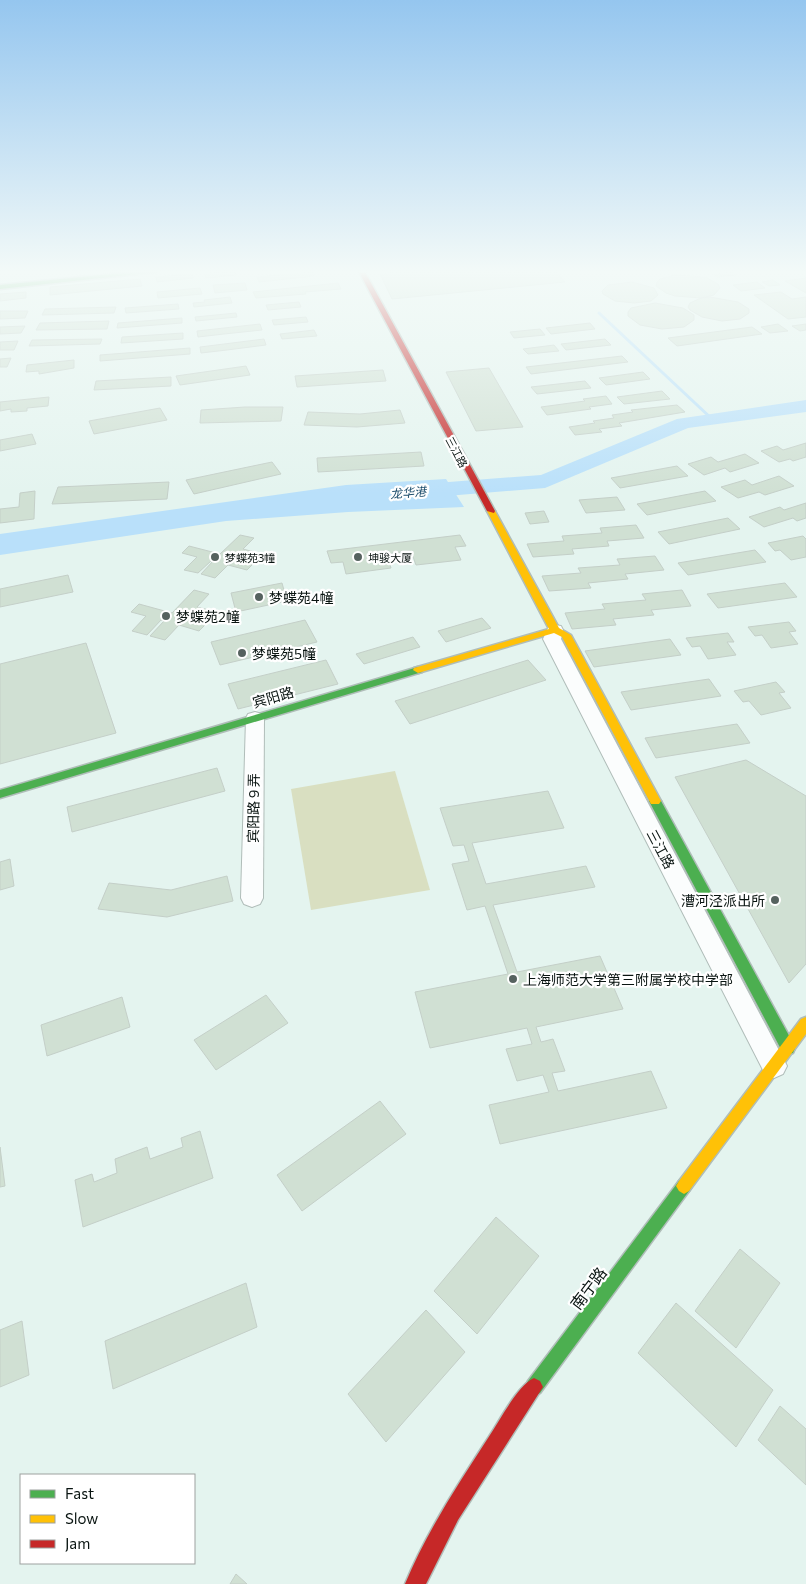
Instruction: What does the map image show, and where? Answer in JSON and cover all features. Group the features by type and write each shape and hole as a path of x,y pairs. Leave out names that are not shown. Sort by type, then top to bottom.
{"street":[{"name":"三江路","path":"401,346 555,630 566,636 788,1048"},
{"name":"三江路","path":"555,630 552,639 774,1066"},
{"name":"宾阳路","path":"0,794 555,630"},
{"name":"宾阳路 9 弄","path":"252,898 255,718"},
{"name":"南宁路","path":"415,1584 452,1513 512,1417 806,1023"}],"green space":[{"path":"395,771 430,890 311,910 291,789"}],"water":[{"path":"446,479 464,507 348,512 226,521 0,555 0,534 346,485"}],"building":[{"path":"0,346 16,346 14,350 0,350"},
{"path":"209,346 259,346 201,353 200,347"},
{"path":"555,346 559,351 528,354 523,349"},
{"path":"563,346 603,346 566,350"},
{"path":"190,348 190,354 100,361 100,355"},
{"path":"622,356 628,362 531,374 526,367"},
{"path":"11,358 7,367 0,367 0,359"},
{"path":"74,360 74,368 39,374 39,371 26,372 27,365"},
{"path":"246,366 250,375 180,385 176,376"},
{"path":"489,368 523,427 476,431 446,372"},
{"path":"383,370 386,381 297,387 295,376"},
{"path":"643,372 650,379 606,385 599,378"},
{"path":"171,377 171,386 94,390 96,381"},
{"path":"585,381 591,388 537,394 531,387"},
{"path":"662,391 670,399 624,404 617,397"},
{"path":"606,396 612,404 589,407 591,409 547,415 541,407 585,401 583,399"},
{"path":"49,397 48,406 27,408 27,411 11,412 11,409 0,411 0,402"},
{"path":"677,405 685,412 619,423 622,426 599,429 602,432 575,435 569,427 614,418 612,415 633,412 631,410"},
{"path":"283,407 281,421 200,423 201,410"},
{"path":"160,408 167,420 94,434 89,421"},
{"path":"400,410 405,423 357,427 304,425 308,412 360,414"},
{"path":"32,434 36,444 0,451 0,440"},
{"path":"806,443 806,457 793,461 790,459 779,462 761,451 777,446 783,450"},
{"path":"421,452 424,466 318,472 317,458"},
{"path":"745,454 759,463 730,472 725,468 704,475 688,464 711,457 718,462"},
{"path":"272,462 281,474 194,494 186,480"},
{"path":"677,466 688,476 620,488 611,478"},
{"path":"779,476 794,486 765,495 759,492 738,498 721,487 745,480 752,485"},
{"path":"169,482 167,499 52,504 58,487"},
{"path":"35,491 34,519 0,523 0,509 19,507 20,493"},
{"path":"705,491 716,501 647,515 637,504"},
{"path":"617,497 625,510 586,513 579,500"},
{"path":"806,503 806,518 797,521 793,518 764,527 749,517 780,507 784,510"},
{"path":"544,511 549,522 530,524 525,513"},
{"path":"728,518 740,529 669,544 658,532"},
{"path":"636,525 644,538 607,541 609,546 572,549 574,554 533,557 527,544 564,541 562,536 602,533 600,528"},
{"name":"梦蝶苑3幢","path":"240,535 254,538 243,549 262,554 256,561 236,556 235,558 254,563 247,570 228,565 215,578 201,574 213,561 211,561 198,573 184,570 197,557 182,553 189,546 220,554"},
{"name":"坤骏大厦","path":"460,535 466,546 455,547 461,560 416,565 411,551 386,554 391,568 346,574 343,562 331,563 327,551"},
{"path":"803,536 806,539 806,557 791,560 780,550 775,551 768,543"},
{"path":"755,550 766,562 688,575 678,563"},
{"path":"655,556 664,570 625,574 628,579 588,583 591,588 549,591 542,576 581,573 578,568 620,565 617,559"},
{"path":"68,575 73,592 0,607 0,589"},
{"name":"梦蝶苑4幢","path":"282,583 287,601 236,612 231,593"},
{"path":"785,583 797,597 718,608 707,594"},
{"name":"梦蝶苑2幢","path":"194,590 209,594 197,607 217,612 210,620 189,615 187,617 207,623 199,631 179,625 165,640 150,636 164,621 161,620 147,635 132,631 146,616 131,612 139,604 172,613"},
{"path":"682,590 691,606 651,610 654,615 613,619 616,625 572,629 565,613 605,609 602,604 646,600 642,594"},
{"path":"482,618 491,628 446,642 438,631"},
{"name":"梦蝶苑5幢","path":"305,620 317,642 220,665 211,642"},
{"path":"789,622 796,631 789,632 798,644 771,648 762,635 755,636 748,627"},
{"path":"728,633 734,642 727,642 736,655 708,659 700,646 692,647 686,638"},
{"path":"413,637 420,647 364,664 356,654"},
{"path":"670,639 681,655 594,667 585,651"},
{"path":"86,643 116,733 0,764 0,664"},
{"path":"326,660 338,684 238,709 228,684"},
{"path":"528,660 546,680 410,724 395,701"},
{"path":"709,679 721,696 631,710 621,692"},
{"path":"776,682 785,692 779,693 791,708 761,715 749,701 743,702 734,691"},
{"path":"737,724 750,743 656,758 645,738"},
{"name":"漕河泾派出所","path":"746,760 806,796 806,964 789,983 675,777"},
{"path":"217,768 225,791 72,832 67,807"},
{"path":"548,791 564,828 472,843 486,884 586,866 595,887 493,905 517,972 600,956 623,1009 536,1027 541,1042 553,1039 565,1071 552,1073 558,1091 651,1071 667,1108 500,1144 489,1105 549,1092 543,1075 517,1081 506,1049 532,1044 527,1028 430,1048 415,992 508,974 485,906 467,910 452,864 469,861 464,845 453,846 440,808"},
{"path":"10,859 14,886 0,890 0,862"},
{"path":"227,876 233,901 167,917 98,909 109,883 171,890"},
{"path":"266,995 288,1023 216,1070 194,1040"},
{"path":"122,997 130,1027 47,1056 41,1025"},
{"path":"380,1101 406,1134 302,1211 277,1175"},
{"path":"200,1131 213,1178 83,1227 75,1180 92,1174 94,1182 117,1173 115,1159 147,1147 150,1159 183,1147 181,1138"},
{"path":"0,1147 5,1186 0,1187"},
{"path":"496,1217 539,1256 477,1334 434,1291"},
{"path":"740,1249 780,1283 736,1348 695,1311"},
{"path":"246,1283 257,1327 113,1389 105,1341"},
{"path":"676,1303 773,1390 736,1447 638,1353"},
{"path":"426,1310 465,1352 386,1442 348,1394"},
{"path":"22,1321 29,1375 0,1387 0,1330"},
{"path":"780,1406 806,1429 806,1485 758,1440"},
{"path":"236,1574 247,1584 230,1584"}],"waterway":[{"path":"634,346 712,419"},
{"name":"龙华港","path":"410,492 545,481 684,423 806,406"}],"traffic: fast":[{"path":"0,794 418,670"},
{"path":"655,801 788,1048"},
{"path":"534,1387 684,1186"}],"traffic: slow":[{"path":"491,511 555,630 566,635 655,801"},
{"path":"418,670 555,630"},
{"path":"684,1186 806,1023"}],"traffic: jam":[{"path":"402,346 491,511"},
{"path":"415,1584 451,1513 512,1417 534,1387"}],"place":[{"name":"梦蝶苑3幢","path":"215,557"},
{"name":"坤骏大厦","path":"358,557"},
{"name":"梦蝶苑4幢","path":"259,597"},
{"name":"梦蝶苑2幢","path":"166,616"},
{"name":"梦蝶苑5幢","path":"242,653"},
{"name":"漕河泾派出所","path":"775,900"},
{"name":"上海师范大学第三附属学校中学部","path":"513,979"}]}
